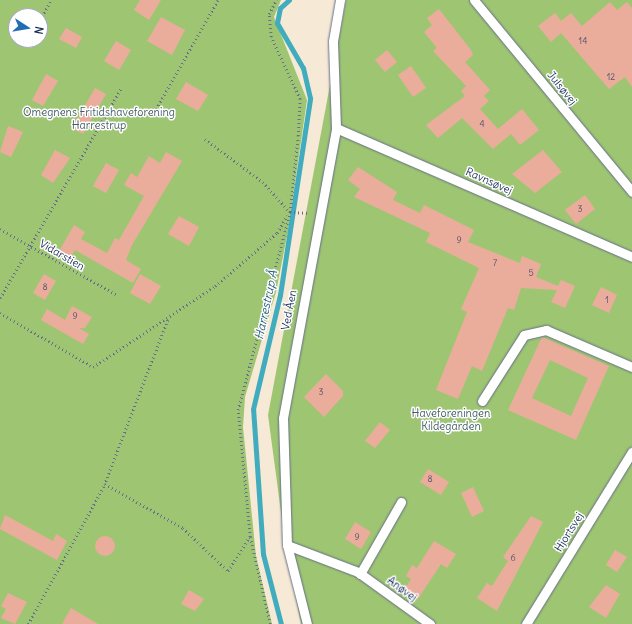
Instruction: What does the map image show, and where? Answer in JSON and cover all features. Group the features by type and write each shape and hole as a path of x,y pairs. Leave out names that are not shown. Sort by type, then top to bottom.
{"lane":[{"name":"Ved Åen","path":"307,624 287,545 283,418 319,214 336,128 333,41 340,0"},
{"name":"Julsøvej","path":"474,0 632,192"},
{"name":"Ravnsøvej","path":"336,128 632,257"},
{"path":"482,401 524,335 546,330 632,367"},
{"name":"Hjortsvej","path":"526,624 632,452"},
{"path":"360,574 401,502"},
{"name":"Anøvej","path":"287,545 360,574 430,624"}],"path":[{"path":"156,109 218,0"},
{"path":"270,624 250,537 238,410 290,212 300,98 271,37 269,14 276,0"},
{"path":"0,298 122,88"},
{"path":"204,139 263,182 290,212 319,214"},
{"path":"0,313 93,367 168,320 278,233 290,212"},
{"name":"Vidarstien","path":"0,229 117,295"},
{"path":"28,624 105,484 168,320"},
{"path":"105,484 183,528 228,571 250,537"}],"green space":[{"name":"Omegnens Fritidshaveforening Harrestrup","path":"0,0 281,0 274,17 307,100 288,231 276,292 245,397 243,427 256,556 272,624 0,624"},
{"name":"Haveforeningen Kildegården","path":"346,0 632,0 632,624 301,624 285,542 268,415"}],"building":[{"path":"140,0 161,0 149,20 134,10"},
{"path":"610,2 617,10 627,2 632,8 632,87 625,77 609,89 561,33 551,42 538,26 555,13 561,21 571,13 582,26"},
{"path":"439,9 471,50 473,55 465,62 490,90 484,96 489,101 480,109 498,129 522,109 539,130 520,145 511,134 493,149 462,118 438,138 426,125 465,96 461,91 466,86 433,51 437,48 424,32 432,25 427,18"},
{"path":"161,17 185,30 172,55 147,41"},
{"path":"66,28 82,37 76,48 59,39"},
{"path":"116,41 131,50 119,70 104,61"},
{"path":"387,50 397,62 385,72 375,60"},
{"path":"411,66 426,88 413,97 398,75"},
{"path":"46,74 58,81 43,106 32,100"},
{"path":"186,82 208,95 198,111 176,99"},
{"path":"95,88 106,94 83,134 72,128"},
{"path":"8,126 23,132 11,157 0,152"},
{"path":"55,150 70,158 53,183 41,175"},
{"path":"543,150 562,172 535,193 512,174"},
{"path":"166,152 182,161 132,245 126,260 141,269 133,283 75,250 70,259 58,253 74,225 85,232 81,239 107,253 115,238 119,240 144,196 124,185 131,173 137,177 149,156 160,163"},
{"path":"106,163 119,170 106,193 93,186"},
{"path":"358,167 397,192 393,200 420,213 424,205 474,230 468,242 520,263 522,256 541,264 536,277 558,286 561,280 575,286 565,308 551,302 557,290 521,288 514,310 508,308 482,371 472,366 458,399 436,390 467,312 461,309 479,268 426,242 430,233 354,197 360,189 348,180"},
{"path":"585,195 595,209 576,224 565,210"},
{"path":"179,216 199,227 189,246 168,234"},
{"path":"44,274 56,281 45,300 33,293"},
{"path":"140,274 161,286 150,304 130,293"},
{"path":"601,287 617,295 609,313 592,305"},
{"path":"72,306 92,317 85,328 79,328 89,334 83,344 41,320 47,309 65,320"},
{"path":"542,337 609,366 576,440 508,410","holes":["550,360 588,378 571,416 532,398"]},
{"path":"326,374 343,391 343,396 324,417 304,397"},
{"path":"380,422 390,430 375,448 365,441"},
{"path":"428,469 449,482 441,495 420,482"},
{"path":"473,487 484,511 472,517 461,493"},
{"path":"5,515 53,541 56,534 67,541 57,560 0,529"},
{"path":"531,516 543,522 497,611 477,598 487,583 492,586 508,561 503,557"},
{"path":"355,522 371,532 361,549 345,539"},
{"path":"105,536 112,539 115,546 112,553 105,556 98,553 95,546 98,539"},
{"path":"434,541 456,554 447,568 441,564 418,599 404,590 411,579 406,576 412,565 417,568"},
{"path":"615,550 627,557 617,572 606,565"},
{"path":"606,585 620,594 606,618 589,607"},
{"path":"189,590 204,599 195,611 181,604"},
{"path":"8,593 27,602 15,624 1,618 6,609 1,606"},
{"path":"71,608 98,624 62,624"}],"waterway":[{"name":"Harrestrup Å","path":"281,624 263,554 253,409 280,295 310,98 303,68 277,23 280,8 289,0"}]}
